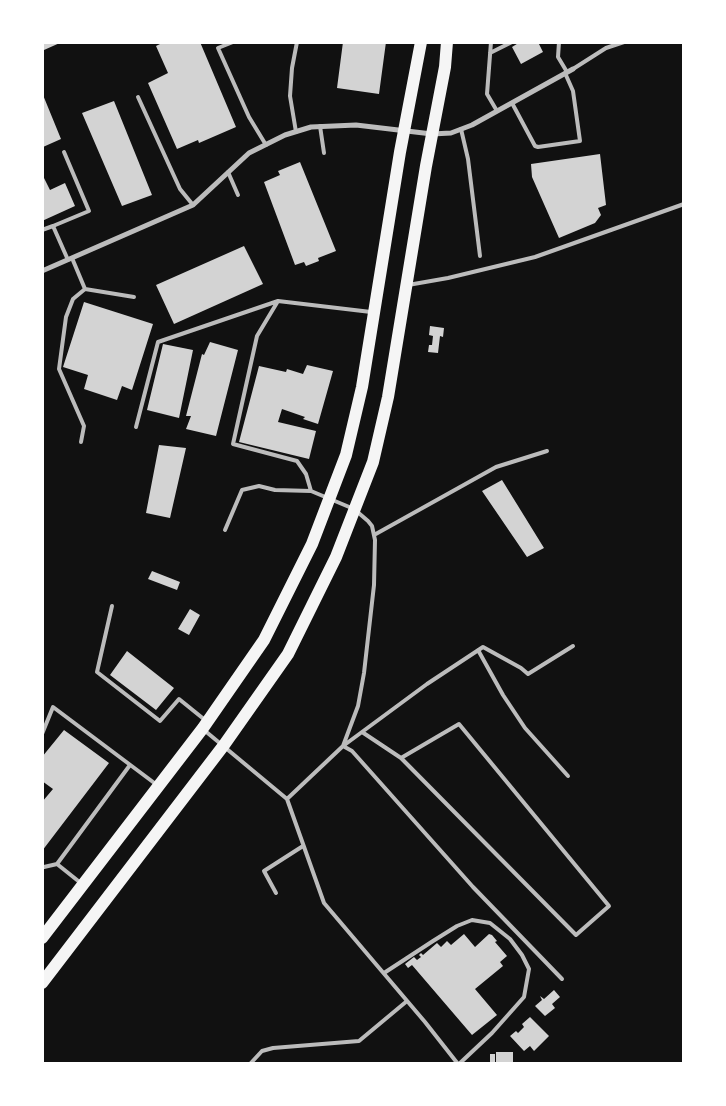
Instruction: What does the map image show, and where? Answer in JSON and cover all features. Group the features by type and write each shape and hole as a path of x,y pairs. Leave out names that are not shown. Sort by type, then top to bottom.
{"main road":[{"path":"42,938 205,725 264,640 312,544 346,455 362,387 404,131 421,42"},
{"path":"42,983 224,745 288,654 336,557 373,462 388,398 445,67 447,42"}],"street":[{"path":"42,271 193,205 249,153 296,132 311,127 356,125 432,134 451,133 497,111 573,69"}],"lane":[{"path":"233,42 218,48 249,117 266,145"},
{"path":"296,132 290,96 292,68 297,42"},
{"path":"491,42 487,94 497,111"},
{"path":"490,53 512,42"},
{"path":"512,102 535,146 580,141 573,91 558,57 559,42"},
{"path":"573,69 606,48 624,42"},
{"path":"138,97 180,189 193,205"},
{"path":"320,126 324,153"},
{"path":"461,129 468,159 480,256"},
{"path":"42,230 89,211 64,152"},
{"path":"228,172 238,195"},
{"path":"406,285 448,278 535,257 684,204"},
{"path":"53,226 85,289"},
{"path":"81,442 84,426 59,369 66,317 73,298 85,289 134,297"},
{"path":"136,426 158,342 278,301 373,313"},
{"path":"278,301 257,336 233,444 297,461 306,474 311,491"},
{"path":"374,535 496,467 547,450"},
{"path":"225,530 242,490 260,486 275,490 311,491 354,509 368,520 375,540 374,585 364,673 358,706 343,746"},
{"path":"112,606 97,672 160,721 178,699 224,745 286,800 324,903 459,1064 492,1033 524,997 529,969 522,955 510,939 490,923 472,920 440,936 384,973"},
{"path":"286,800 343,746 427,684 483,646 528,674 572,646"},
{"path":"478,650 503,695 525,728 568,776"},
{"path":"42,734 53,707 158,787"},
{"path":"362,732 401,758 576,935 610,906 459,724 401,758"},
{"path":"343,746 352,751 473,887 562,979"},
{"path":"43,867 56,864 130,765"},
{"path":"276,893 264,871 303,846"},
{"path":"56,864 84,885"},
{"path":"250,1064 262,1050 360,1041 407,1000"}],"building":[{"path":"42,42 62,42 44,50"},
{"path":"164,42 200,42 236,127 199,143 198,140 177,149 148,83 168,73 156,46"},
{"path":"343,42 386,42 379,94 337,88"},
{"path":"520,42 538,42 543,52 521,64 512,47"},
{"path":"43,95 61,139 43,147"},
{"path":"114,101 152,195 122,206 82,113"},
{"path":"600,154 606,205 598,208 601,215 595,223 559,238 532,177 531,164"},
{"path":"300,162 336,251 318,258 319,261 306,266 304,262 295,265 264,182 280,175 278,171"},
{"path":"42,174 50,190 65,183 75,206 42,221"},
{"path":"244,246 263,284 174,324 156,285"},
{"path":"84,302 153,324 132,390 122,386 117,400 84,389 88,375 63,367"},
{"path":"430,326 444,328 443,337 440,336 438,353 428,352 429,345 432,345 433,336 429,335"},
{"path":"210,342 238,350 216,436 186,429 191,416 186,416 202,354 204,355"},
{"path":"163,344 193,350 179,418 147,410"},
{"path":"307,365 333,371 318,424 282,409 278,422 316,431 309,459 239,442 259,366 286,372 287,369 303,374"},
{"path":"159,445 186,448 170,518 146,513"},
{"path":"502,480 544,548 527,557 482,491"},
{"path":"152,571 180,582 177,590 148,579"},
{"path":"190,609 200,615 189,635 178,629"},
{"path":"127,651 174,688 156,710 110,675"},
{"path":"64,730 109,763 42,851 42,802 53,789 42,781 42,757"},
{"path":"464,934 475,947 489,934 492,935 497,941 495,942 507,956 500,962 503,966 475,989 497,1015 472,1035 412,965 408,968 405,964 414,957 417,960 421,957 419,955 421,953 423,955 437,943 441,947 447,941 451,945"},
{"path":"554,990 560,997 552,1004 555,1008 545,1016 535,1006 542,1000 540,996 544,999"},
{"path":"530,1017 549,1036 534,1051 530,1046 524,1051 510,1036 516,1031 518,1033 524,1027 522,1024"},
{"path":"496,1052 513,1052 513,1064 496,1064"},
{"path":"490,1054 495,1054 495,1064 490,1064"}]}
